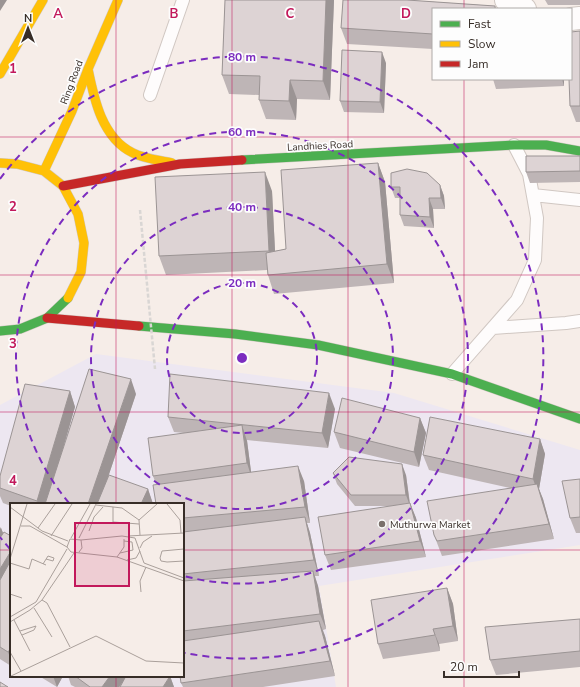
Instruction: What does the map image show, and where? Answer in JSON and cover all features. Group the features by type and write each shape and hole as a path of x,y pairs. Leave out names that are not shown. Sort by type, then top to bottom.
{"main road":[{"path":"0,74 43,0"},
{"name":"Ring Road","path":"44,171 72,111 88,69 118,0"},
{"path":"88,69 101,117 114,138 129,150 150,158 180,164"},
{"path":"546,145 580,143"},
{"name":"Landhies Road","path":"63,186 180,164 217,161 514,145 546,145 580,151"},
{"path":"0,163 17,164 44,171 63,186 78,214 84,243 81,272 68,298 47,318 20,329 0,331"},
{"path":"47,318 235,334 318,344 452,374 580,419"},
{"path":"525,400 564,403"}],"street":[{"path":"506,0 523,8"}],"lane":[{"path":"150,95 184,0"},
{"path":"452,374 517,300 535,260 537,218 533,195 529,174 514,145"},
{"path":"533,195 580,200"},
{"path":"493,328 580,321"}],"path":[{"path":"140,210 155,369"}],"shaded area":[{"name":"Muthurwa Market","path":"96,354 394,393 580,450 580,545 319,586 336,687 0,687 0,405"}],"building":[{"path":"225,0 326,0 323,81 290,80 289,101 259,100 260,76 222,75"},
{"path":"343,0 407,0 495,6 495,8 432,8 432,34 341,28"},
{"path":"580,31 580,106 570,106 569,80 572,80 572,32"},
{"path":"342,50 382,52 380,102 340,101"},
{"path":"526,156 580,156 580,171 526,172"},
{"path":"378,163 387,264 268,275 266,253 286,249 281,170"},
{"path":"407,169 427,173 440,185 441,198 429,198 430,217 400,215 400,187 391,187 391,173"},
{"path":"265,172 269,251 159,256 155,177"},
{"path":"89,369 131,379 88,503 45,503"},
{"path":"170,374 329,393 322,433 168,417"},
{"path":"25,384 70,391 37,501 0,488 0,476"},
{"path":"342,398 420,418 414,452 334,432"},
{"path":"430,417 540,439 533,479 423,455"},
{"path":"242,425 247,463 153,476 148,438"},
{"path":"349,457 402,464 406,495 351,495 333,473"},
{"path":"298,466 305,507 184,518 184,503 156,503 153,485"},
{"path":"109,475 148,489 141,503 97,503"},
{"path":"580,479 580,517 570,518 562,481"},
{"path":"537,484 549,524 437,541 434,535 427,501"},
{"path":"410,503 420,541 325,555 318,517"},
{"path":"305,517 314,560 184,574 184,532"},
{"path":"4,532 10,535 10,553 0,569 0,538"},
{"path":"10,562 10,649 8,652 0,647 0,580"},
{"path":"313,571 320,614 184,631 184,581"},
{"path":"447,588 453,626 433,629 435,635 378,644 371,600"},
{"path":"580,619 580,651 490,660 485,627"},
{"path":"319,621 330,661 181,683 180,677 184,677 184,641"},
{"path":"76,677 109,677 102,687 90,687"},
{"path":"125,677 169,677 163,687 120,687"},
{"path":"0,682 8,687 0,687"}],"traffic: fast":[{"path":"242,160 514,145 546,145 580,151"},
{"path":"0,331 20,329 47,318 68,298"},
{"path":"139,326 235,334 318,345 452,374 580,419"}],"traffic: slow":[{"path":"0,74 43,0"},
{"path":"44,171 72,111 88,69 118,0"},
{"path":"88,69 93,93 101,117 114,138 122,146 133,153 147,158 172,163"},
{"path":"0,163 17,164 44,171 63,186 78,214 84,243 81,272 68,298"}],"traffic: jam":[{"path":"63,186 180,164 242,160"},
{"path":"47,318 139,326"}],"place":[{"name":"Muthurwa Market","path":"382,524"}]}
